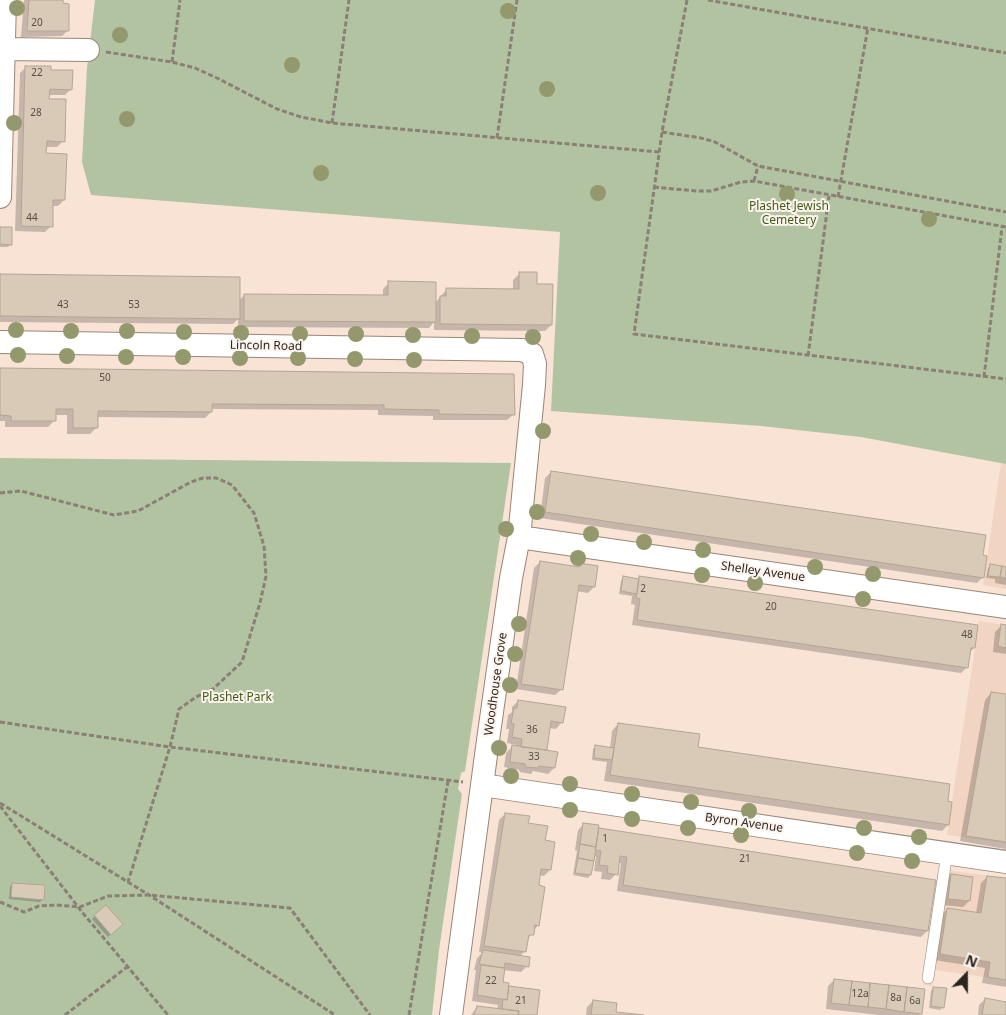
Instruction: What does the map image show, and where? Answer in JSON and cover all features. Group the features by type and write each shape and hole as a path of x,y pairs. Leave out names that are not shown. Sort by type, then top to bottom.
{"street":[{"path":"0,197 2,49 5,0"},
{"path":"2,49 88,50"},
{"name":"Lincoln Road","path":"0,342 522,350 532,354"},
{"name":"Woodhouse Grove","path":"451,1015 511,578 519,537 534,385 535,364 532,354"},
{"name":"Shelley Avenue","path":"519,537 1006,607"},
{"name":"Byron Avenue","path":"482,785 1006,862"}],"lane":[{"path":"928,978 947,853"}],"path":[{"path":"172,62 180,0"},
{"path":"332,123 350,0"},
{"path":"497,138 517,0"},
{"path":"687,0 662,132 634,334 1006,379"},
{"path":"708,0 1006,53"},
{"path":"838,197 868,28"},
{"path":"88,50 172,62 195,68 277,109 301,117 332,123 659,152"},
{"path":"662,132 715,142 758,166 1006,212"},
{"path":"754,181 758,166"},
{"path":"654,187 711,191 741,182 754,181 1004,227 984,377"},
{"path":"808,356 829,196"},
{"path":"0,493 22,491 114,515 138,511 191,482 203,478 216,478 232,485 254,513 264,546 266,576 242,662 213,689 196,697 179,709 170,747 128,882"},
{"path":"0,722 170,747 482,785"},
{"path":"409,1015 448,781"},
{"path":"0,804 149,895 335,1015"},
{"path":"0,804 82,912 168,1015"},
{"path":"0,902 24,912 39,906 80,907 108,896 149,895 290,908 370,1015"},
{"path":"65,1015 127,966"}],"shaded area":[{"path":"1001,463 1006,464 1006,589 983,585"},
{"path":"979,621 1006,625 1006,843 947,835"},
{"path":"939,869 1006,878 1006,980 935,970 932,986 923,985 928,931"}],"green space":[{"name":"Plashet Jewish Cemetery","path":"95,0 1006,0 1006,464 861,437 761,426 551,411 560,232 91,195 82,162 87,68"},
{"name":"Plashet Park","path":"0,458 511,463 465,771 461,773 458,789 462,794 439,950 432,1015 0,1015"}],"building":[{"path":"29,0 63,0 63,3 69,4 69,31 27,31"},
{"path":"25,66 51,66 51,70 73,70 72,90 50,89 49,99 66,99 65,142 47,141 46,153 67,154 65,200 53,200 53,227 21,226"},
{"path":"0,227 12,227 12,245 0,244"},
{"path":"519,272 537,272 537,284 553,284 552,325 440,324 440,296 446,296 446,288 519,289"},
{"path":"0,274 240,277 240,319 0,316"},
{"path":"388,281 436,282 436,322 244,321 244,294 388,295"},
{"path":"0,368 514,374 515,415 439,414 439,410 384,409 384,405 212,404 212,412 98,411 98,428 73,428 73,409 56,409 56,421 11,421 11,416 0,415"},
{"path":"551,471 986,535 983,555 987,556 984,578 545,512"},
{"path":"540,561 580,567 580,563 598,566 595,587 579,585 563,690 521,684"},
{"path":"990,564 1002,566 1000,577 988,576"},
{"path":"1002,566 1006,567 1006,578 1000,577"},
{"path":"623,576 639,579 637,594 621,591"},
{"path":"639,576 978,625 975,648 971,648 968,668 637,620 640,599 636,598"},
{"path":"1001,624 1006,625 1006,648 998,646"},
{"path":"991,692 1006,694 1006,842 966,836"},
{"path":"518,700 566,707 563,723 551,721 547,750 521,747 522,739 512,737 514,724 511,723"},
{"path":"618,723 700,734 698,747 950,784 948,801 952,802 949,825 610,775"},
{"path":"512,745 558,752 555,768 526,767 525,764 510,762"},
{"path":"595,745 614,748 612,760 594,758"},
{"path":"505,813 530,816 528,823 548,826 545,840 555,842 551,870 541,869 539,885 545,887 539,926 535,925 534,935 529,935 526,952 484,946"},
{"path":"583,823 599,825 596,847 580,844"},
{"path":"599,828 936,880 928,931 623,885 627,857 620,856 618,875 607,873 608,866 599,865 601,851 595,850"},
{"path":"580,844 596,847 594,861 578,858"},
{"path":"578,858 594,861 591,875 575,873"},
{"path":"951,874 973,877 970,901 948,899"},
{"path":"987,876 1006,878 1006,980 988,977 990,962 940,954 947,908 981,913"},
{"path":"12,883 45,885 44,900 11,897"},
{"path":"106,905 123,924 111,935 94,915"},
{"path":"483,950 530,957 529,967 505,963 504,968 479,964"},
{"path":"481,965 505,968 503,982 509,983 507,1000 477,995"},
{"path":"834,979 852,981 849,1005 831,1003"},
{"path":"852,981 870,983 868,1007 849,1005"},
{"path":"870,983 889,985 886,1009 868,1007"},
{"path":"889,985 907,987 904,1012 886,1009"},
{"path":"509,986 540,990 537,1015 518,1015 519,1011 502,1009 503,999 507,1000"},
{"path":"907,987 925,989 922,1014 904,1012"},
{"path":"933,987 947,988 944,1008 931,1006"},
{"path":"985,998 1006,1002 1006,1015 982,1015"},
{"path":"593,1000 617,1003 616,1012 644,1015 591,1015"},
{"path":"477,1006 519,1011 518,1015 474,1015"}]}
